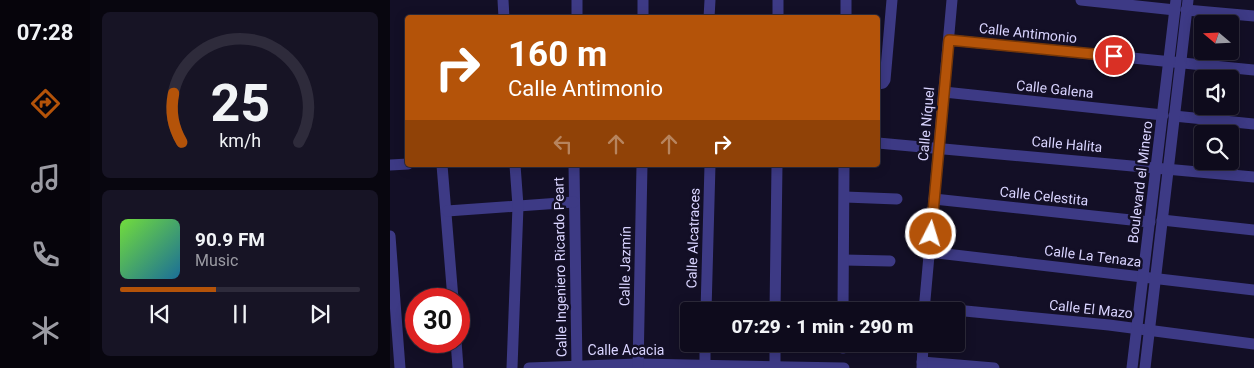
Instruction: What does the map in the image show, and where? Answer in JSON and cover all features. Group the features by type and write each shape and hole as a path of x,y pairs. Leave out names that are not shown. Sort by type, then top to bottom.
{"street":[{"path":"503,0 504,15"},
{"path":"577,0 577,15"},
{"path":"643,0 643,15"},
{"path":"709,15 710,0"},
{"path":"778,0 778,15"},
{"path":"846,0 846,15"},
{"path":"880,84 885,80 892,0"},
{"name":"Calle Níquel","path":"925,302 952,0"},
{"path":"1081,0 1181,5 1254,16"},
{"name":"Boulevard el Minero","path":"1145,368 1143,330 1181,5"},
{"name":"Calle Antimonio","path":"949,40 1254,70"},
{"name":"Calle Galena","path":"944,92 1254,124"},
{"name":"Calle Halita","path":"880,142 1254,177"},
{"path":"390,165 405,164"},
{"path":"442,167 452,288"},
{"path":"512,368 518,206 515,167"},
{"name":"Calle Ingeniero Ricardo Peart","path":"574,167 577,367"},
{"name":"Calle Jazmín","path":"638,366 642,167"},
{"name":"Calle Alcatraces","path":"706,302 710,167"},
{"path":"775,302 777,167"},
{"path":"844,167 844,302"},
{"path":"845,197 897,200"},
{"name":"Calle Celestita","path":"934,199 1254,230"},
{"path":"447,211 574,202"},
{"path":"390,236 400,368"},
{"name":"Calle La Tenaza","path":"929,252 1254,290"},
{"path":"844,260 890,261"},
{"name":"Calle El Mazo","path":"965,313 1109,325 1254,344"},
{"name":"Boulevard el Minero","path":"1132,368 1143,330"},
{"path":"704,365 705,352"},
{"path":"775,352 775,367"},
{"path":"923,352 922,365 994,368"},
{"path":"457,353 458,368"},
{"name":"Calle Acacia","path":"529,368 704,365 844,368"}],"route":[{"path":"931,234 949,40 1114,56"}]}
